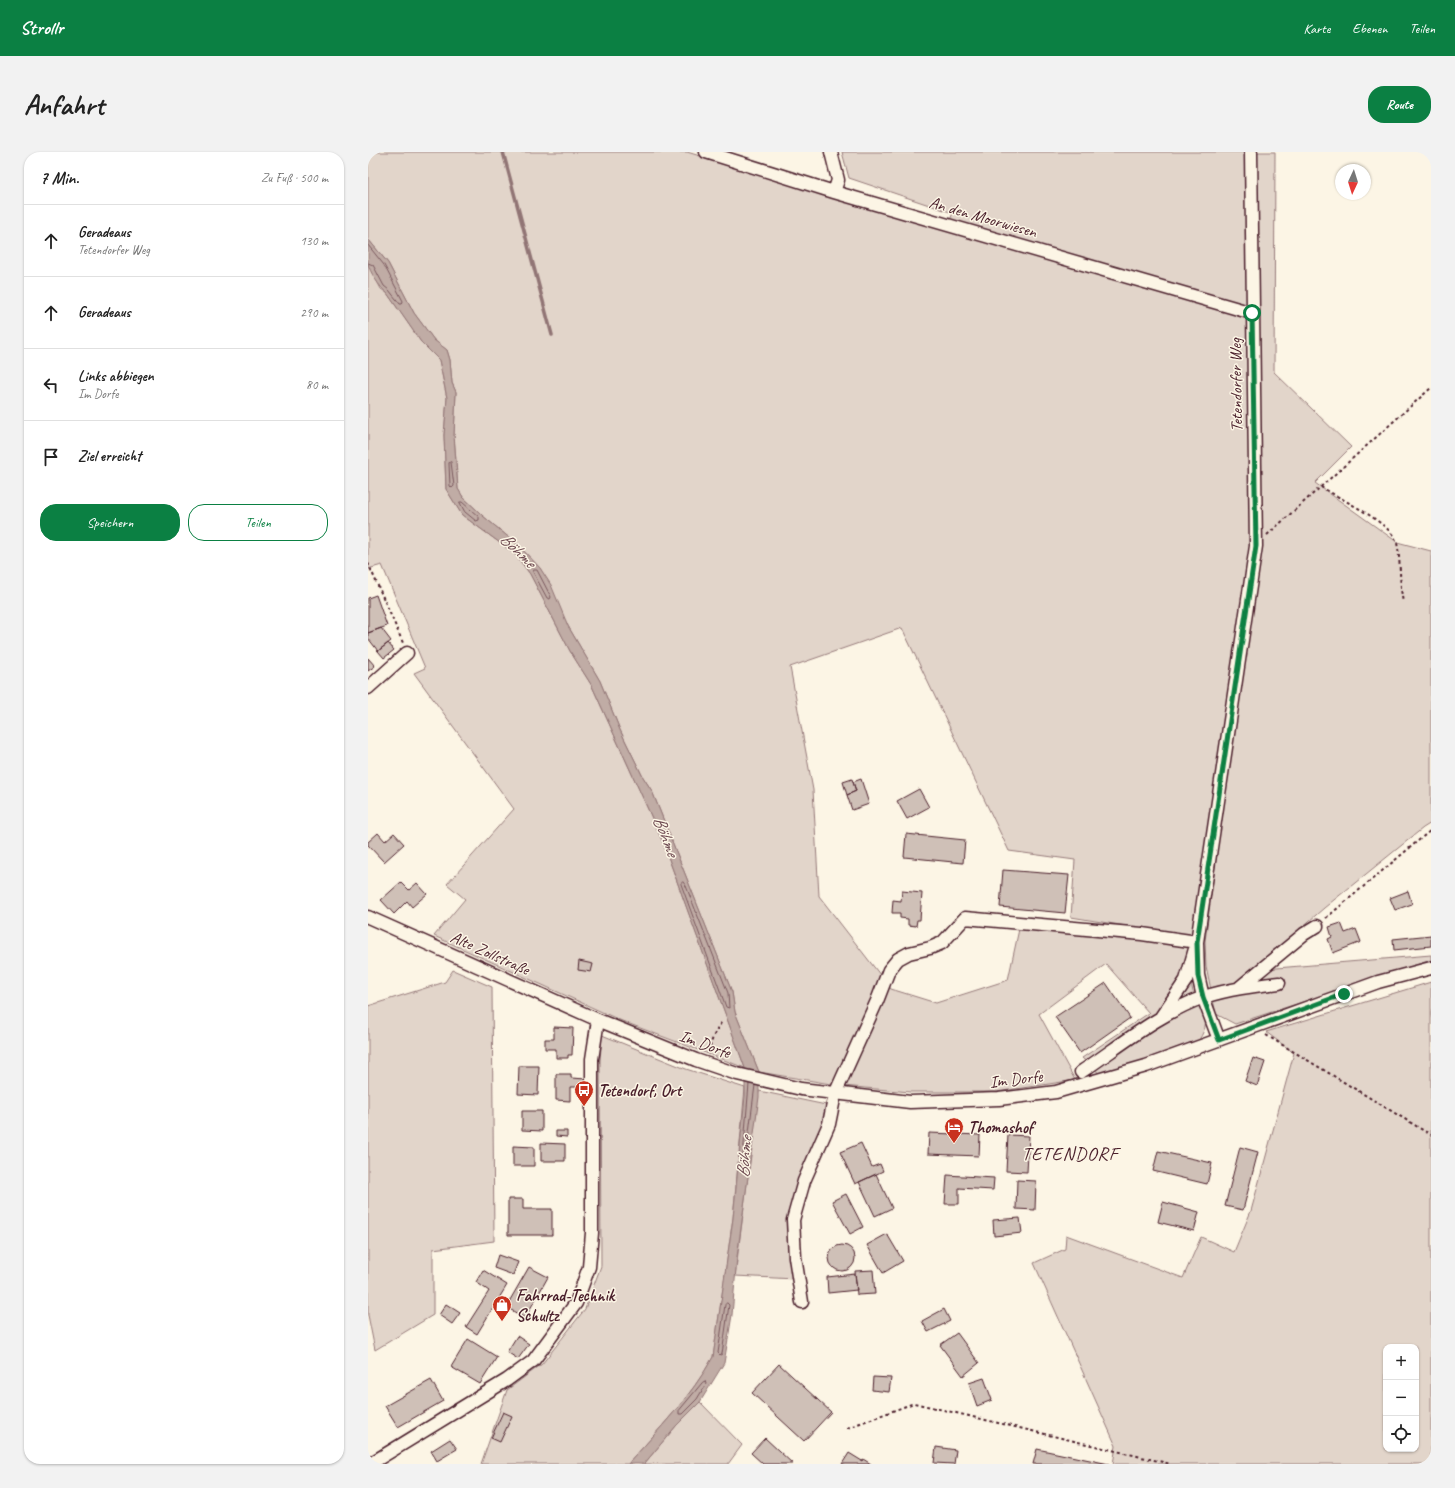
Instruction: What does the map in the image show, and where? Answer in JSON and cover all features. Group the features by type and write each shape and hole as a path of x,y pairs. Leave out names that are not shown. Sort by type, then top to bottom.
{"street":[{"name":"An den Moorwiesen","path":"706,152 834,192 1252,313"},
{"path":"831,152 838,180 834,192"},
{"name":"Tetendorfer Weg","path":"1197,942 1256,546 1251,152"},
{"path":"368,688 407,653"},
{"name":"Alte Zollstraße","path":"368,917 598,1020"},
{"path":"802,1302 795,1256 793,1220 804,1181 829,1124 835,1094 877,1001 889,970 898,960 909,953 930,948 942,943 965,918 1142,934 1197,942"},
{"path":"1240,987 1304,934 1317,926"},
{"path":"1197,942 1198,976 1203,997 1219,1040"},
{"path":"1161,1017 1186,980 1197,942"},
{"name":"Im Dorfe","path":"598,1020 705,1063 768,1082 835,1094 910,1102 950,1102 999,1099 1056,1092 1116,1076 1378,982 1431,968"},
{"path":"1080,1072 1161,1017 1203,997 1240,987 1279,983"},
{"path":"370,1464 507,1380 533,1361 576,1303 589,1267 592,1233 592,1059 598,1020"}],"path":[{"path":"1256,546 1431,388"},
{"path":"1321,487 1390,529 1397,541 1400,560 1400,584 1403,602"},
{"path":"368,563 407,653"},
{"path":"1317,926 1431,830"},
{"path":"705,1063 713,1037 722,1021"},
{"path":"1263,1032 1431,1135"},
{"path":"847,1428 914,1403 1171,1464"}],"shaded area":[{"path":"368,152 687,152 946,229 953,213 849,178 842,152 1275,152 1274,372 1351,447 1315,483 1397,542 1431,551 1431,823 1324,908 1253,970 1431,955 1431,960 1235,1024 1216,1014 1206,966 1205,941 1217,852 1208,848 1194,937 1071,917 1075,860 1009,851 902,628 790,667 813,790 819,896 891,989 936,1003 1008,980 1019,929 1061,927 1189,944 1191,983 1194,996 1205,1018 1203,1031 1199,1040 1101,1075 1082,1058 1149,1013 1106,964 1039,1014 1075,1080 996,1092 910,1092 843,1086 759,1072 735,1012 732,992 652,791 643,777 620,730 600,681 568,626 540,568 518,545 463,497 458,489 454,435 456,392 452,383 450,360 447,350 434,340 414,313 388,263 368,239"},
{"path":"368,264 381,289 387,293 421,342 439,360 447,398 444,435 446,489 462,515 515,554 530,574 570,651 592,686 662,840 745,1068 622,1021 434,936 465,899 447,884 514,809 414,673 425,668 382,565 368,569"},
{"path":"453,970 492,987 494,1241 433,1249 433,1315 375,1350 368,1315 368,1006 445,982"},
{"path":"1431,982 1431,1464 1113,1464 1116,1446 1034,1263 1065,1249 1066,1235 1183,1278 1201,1237 1234,1252 1251,1211 1294,1053 1266,1032"},
{"path":"602,1035 686,1069 745,1088 733,1218 713,1357 695,1386 628,1464 481,1464 507,1390 542,1364 585,1309 601,1266 600,1061"},
{"path":"759,1091 826,1105 818,1140 799,1179 788,1219 795,1279 735,1276"},
{"path":"700,1402 742,1445 728,1464 644,1464 676,1426"}],"water":[{"name":"Böhme","path":"368,239 388,263 414,313 434,340 447,350 450,360 452,383 456,392 454,435 458,489 463,497 483,516 518,545 540,568 551,585 568,626 600,681 620,730 643,777 652,791 732,992 735,1012 759,1072 759,1097 737,1257 732,1315 724,1363 700,1402 676,1426 644,1464 628,1464 695,1386 713,1357 733,1218 745,1096 745,1068 662,840 592,686 570,651 530,574 515,554 462,515 446,489 444,435 447,398 439,360 421,342 373,275 368,263"}],"building":[{"path":"376,595 387,626 368,633 368,598"},
{"path":"381,628 391,641 378,651 368,638 368,633"},
{"path":"388,643 394,650 384,658 378,651"},
{"path":"368,658 375,666 368,671"},
{"path":"852,779 856,791 847,795 843,782"},
{"path":"861,779 869,804 852,810 847,795 856,791 853,782"},
{"path":"919,789 929,807 907,819 897,801"},
{"path":"378,833 385,841 394,833 404,844 384,862 368,845 368,842"},
{"path":"906,834 965,840 963,863 904,857"},
{"path":"1003,870 1069,875 1065,913 1000,907"},
{"path":"401,882 409,890 417,883 427,894 412,907 407,901 394,914 381,900"},
{"path":"902,891 922,893 920,920 917,920 916,926 908,925 908,919 900,918 900,913 892,913 893,900 901,901"},
{"path":"1408,891 1412,904 1395,910 1390,898"},
{"path":"1341,923 1345,933 1356,929 1361,942 1333,953 1328,939 1332,937 1329,927"},
{"path":"1431,935 1431,946 1394,950 1393,939"},
{"path":"579,961 593,964 591,972 578,970"},
{"path":"1106,983 1130,1018 1080,1053 1055,1017"},
{"path":"554,1027 573,1028 572,1055 568,1055 568,1058 556,1058 556,1049 545,1049 545,1039 554,1039"},
{"path":"1253,1058 1265,1062 1257,1086 1245,1081"},
{"path":"519,1066 539,1066 538,1095 518,1094"},
{"path":"556,1074 571,1074 571,1078 587,1079 587,1087 570,1087 570,1101 556,1100"},
{"path":"522,1111 542,1111 542,1131 522,1130"},
{"path":"556,1131 567,1131 567,1137 556,1136"},
{"path":"929,1133 980,1135 979,1156 928,1154"},
{"path":"1008,1135 1029,1136 1027,1172 1006,1171"},
{"path":"541,1143 565,1144 565,1161 541,1161"},
{"path":"861,1143 872,1167 880,1164 883,1171 855,1184 840,1152"},
{"path":"513,1146 534,1147 534,1166 513,1166"},
{"path":"1240,1147 1258,1152 1243,1210 1225,1206"},
{"path":"1158,1151 1212,1163 1207,1184 1153,1171"},
{"path":"876,1174 892,1208 875,1216 859,1182"},
{"path":"947,1175 994,1178 993,1190 959,1188 959,1204 945,1204"},
{"path":"1017,1180 1036,1181 1035,1210 1016,1209"},
{"path":"846,1194 863,1227 850,1234 832,1201"},
{"path":"508,1199 523,1199 523,1209 552,1209 552,1235 508,1235"},
{"path":"1163,1202 1199,1212 1194,1231 1158,1222"},
{"path":"1020,1218 1022,1233 994,1236 993,1220"},
{"path":"887,1234 903,1261 883,1273 867,1245"},
{"path":"842,1245 851,1249 855,1258 851,1267 842,1271 833,1267 829,1258 833,1249"},
{"path":"498,1255 518,1262 513,1275 494,1268"},
{"path":"529,1267 548,1277 525,1318 506,1307"},
{"path":"483,1270 507,1285 477,1334 466,1327 489,1291 476,1282"},
{"path":"873,1270 875,1294 857,1295 855,1271"},
{"path":"855,1274 857,1290 828,1293 827,1277"},
{"path":"446,1304 460,1313 452,1324 439,1315"},
{"path":"944,1309 950,1321 928,1332 922,1321"},
{"path":"957,1333 979,1363 963,1376 940,1345"},
{"path":"517,1336 529,1344 518,1359 507,1352"},
{"path":"468,1339 497,1357 480,1384 451,1367"},
{"path":"779,1364 831,1412 804,1441 752,1393"},
{"path":"873,1377 891,1378 889,1392 872,1390"},
{"path":"984,1378 992,1400 977,1406 969,1383"},
{"path":"431,1380 443,1401 398,1427 385,1406"},
{"path":"503,1412 512,1416 500,1442 491,1438"},
{"path":"765,1438 793,1464 763,1464 751,1453"},
{"path":"450,1439 457,1449 437,1461 431,1451"},
{"path":"936,1447 956,1450 954,1464 934,1463"},
{"path":"1037,1449 1109,1464 1033,1464"},
{"path":"849,1453 862,1461 863,1459 871,1464 842,1464"}],"waterway":[{"path":"503,152 552,335"}],"place":[{"name":"Tetendorf, Ort","path":"584,1107"},
{"name":"Thomashof","path":"954,1144"},
{"name":"Fahrrad-Technik Schultz","path":"502,1322"}],"district":[{"name":"TETENDORF","path":"1070,1154"}],"route":[{"path":"1252,313 1256,546 1197,942 1198,976 1203,997 1219,1040 1344,994"}]}
